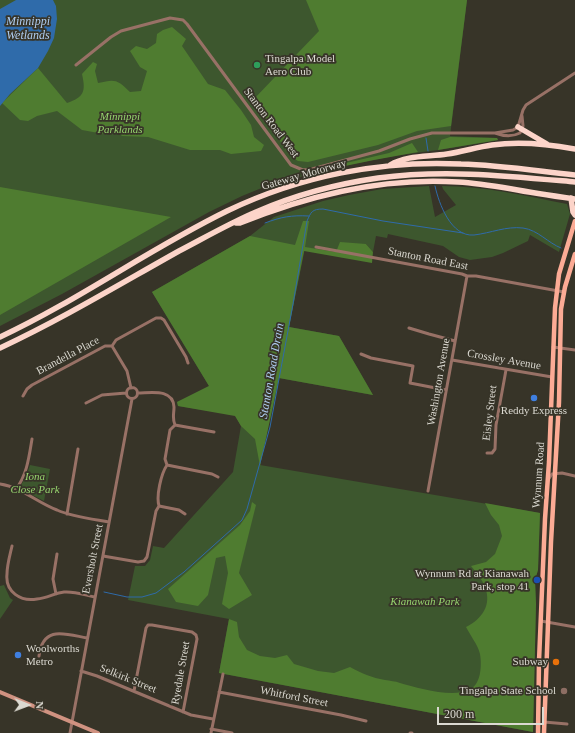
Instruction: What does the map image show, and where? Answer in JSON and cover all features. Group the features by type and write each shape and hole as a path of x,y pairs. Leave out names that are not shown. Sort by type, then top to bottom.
{"highway":[{"path":"520,128 547,145"},
{"path":"390,165 399,160 447,154 492,145 518,143 574,148"},
{"name":"Gateway Motorway","path":"0,337 56,308 199,226 273,192 319,178 355,170 390,165 441,163 481,164 575,175"},
{"name":"Gateway Motorway","path":"0,348 62,317 179,251 233,223 272,206 312,192 357,182 395,176 426,174 459,173 575,182"},
{"path":"233,223 240,223 282,207 325,195 372,186 447,181 470,182 573,198 573,212 575,215"}],"main road":[{"name":"Wynnum Road","path":"538,733 544,547 557,291 561,268 575,221"},
{"name":"Wynnum Road","path":"544,733 551,542 559,402 561,309 564,292 575,254"},
{"path":"544,547 548,547 551,542"},
{"path":"0,692 98,733"}],"street":[{"name":"Stanton Road West","path":"76,65 111,36 121,31 170,18 183,20 291,165 303,170 312,169 379,151 410,139 432,134 495,133 501,135 514,135 520,133 520,128"},
{"path":"520,128 523,121 522,115 524,107 575,73"},
{"name":"Stanton Road East","path":"316,246 467,276 476,276 564,292"},
{"name":"Washington Avenue","path":"428,491 467,276"},
{"name":"Brandella Place","path":"23,396 28,389 38,382 105,346 112,346 116,340 156,318 161,318 164,320 188,363"},
{"path":"409,328 455,341"},
{"path":"112,346 127,371 131,388"},
{"path":"553,347 575,350"},
{"path":"361,354 370,358 413,366 410,382 446,390"},
{"name":"Crossley Avenue","path":"452,360 552,377"},
{"name":"Eisley Street","path":"487,453 492,453 495,449 496,425 506,370"},
{"path":"131,388 136,389 138,393"},
{"path":"126,394 128,389 131,388"},
{"path":"138,393 160,392 170,397 174,407 172,419 175,425"},
{"path":"126,394 128,398 132,399 136,397 138,393"},
{"path":"86,403 102,396 126,394"},
{"name":"Eversholt Street","path":"70,733 132,399"},
{"path":"175,425 214,432"},
{"path":"167,465 165,459 170,430 175,425"},
{"path":"16,489 20,484 27,468 32,439"},
{"path":"67,514 78,449"},
{"path":"167,465 212,474 218,477"},
{"path":"103,556 138,562 144,561 147,557 156,511 159,506 158,500 163,470 167,465"},
{"path":"548,480 552,474 575,476"},
{"path":"0,484 16,489 56,510 67,514 109,522"},
{"path":"159,506 179,510 185,514"},
{"path":"12,546 6,575 12,592 17,596 28,600 40,599 56,594 71,592 95,597"},
{"path":"56,594 53,579 57,554"},
{"path":"541,621 575,627"},
{"name":"Ryedale Street","path":"134,691 146,628 148,625 192,632 196,635 197,639 184,712"},
{"path":"39,656 43,642 54,634 60,633 87,638"},
{"name":"Selkirk Street","path":"81,671 191,715 213,720"},
{"path":"223,674 211,731 232,733"},
{"name":"Whitford Street","path":"219,692 366,721"},
{"path":"544,722 567,724"}],"green space":[{"name":"Minnippi Parklands","path":"0,0 467,0 450,136 497,138 498,140 399,155 342,166 269,185 209,212 62,294 0,326"},
{"path":"306,0 467,0 451,126 417,131 378,145 308,162 298,161 290,156 253,100 319,31"},
{"path":"172,27 186,39 182,46 208,84 225,90 241,110 251,125 254,137 264,145 261,151 231,154 220,150 190,150 148,137 122,136 112,126 104,134 82,130 57,111 37,116 28,121 20,120 2,103 38,68 67,103 73,101 82,93 84,85 82,74 93,62 97,64 95,71 98,83 116,81 130,92 141,91 147,71 140,67 130,51 136,46 147,49 156,43 157,34"},
{"path":"450,137 497,138 498,140 438,150 441,140"},
{"path":"412,143 418,152 321,171 320,169 389,153"},
{"name":"Kianawah Park","path":"429,186 435,217 456,205 442,186 458,186 489,190 567,204 570,214 559,252 530,235 528,241 503,253 492,257 470,260 459,257 443,246 388,234 387,238 376,236 373,252 366,244 336,252 305,248 289,327 339,336 373,395 279,378 260,465 540,513 538,570 535,580 536,604 533,732 219,673 229,619 128,600 135,566 145,566 150,560 153,546 164,548 233,472 241,426 235,415 178,406 177,402 209,386 152,292 250,236 274,217 323,201 349,195 382,189"},
{"path":"0,187 171,217 0,315"},
{"path":"303,221 309,221 305,247 336,252 340,242 366,244 373,252 372,263 304,251 289,327 339,336 373,395 279,378 260,466 255,439 241,426 235,416 178,406 177,402 209,386 152,292 250,236 295,245"},
{"name":"Iona Close Park","path":"30,465 50,469 44,501 19,488 26,477"},
{"path":"252,502 256,505 239,573 252,595 229,609 222,604 228,573 225,556 216,558 208,595 198,606 176,602 168,589 240,525 250,511"},
{"path":"485,503 540,513 538,570 535,580 536,604 533,732 219,673 229,619 237,622 239,637 247,650 260,656 275,658 287,655 294,664 318,671 334,673 350,667 376,678 444,693 462,692 473,688 480,675 481,659 478,647 466,627 481,616 486,605 487,594 484,584 471,566 486,562 495,554 502,536 499,525 491,515"},
{"path":"4,585 10,598 13,600 0,619 0,586"}],"water":[{"name":"Minnippi Wetlands","path":"16,0 53,0 56,6 57,19 54,38 38,68 10,94 0,106 0,9"}],"waterway":[{"path":"426,138 428,151"},
{"name":"Stanton Road Drain","path":"435,186 447,218 459,231 474,235 505,229 523,228 533,231 561,248"},
{"name":"Stanton Road Drain","path":"104,592 127,597 142,597 156,593 184,572 242,520 247,509 270,427 307,221 312,212 323,209 383,221 463,233"},
{"path":"265,223 286,217 309,216"}],"place":[{"name":"Tingalpa Model Aero Club","path":"257,65"},
{"name":"Reddy Express","path":"534,398"},
{"name":"Wynnum Rd at Kianawah Park, stop 41","path":"537,580"},
{"name":"Woolworths Metro","path":"18,655"},
{"name":"Subway","path":"556,662"},
{"name":"Tingalpa State School","path":"564,691"}]}
